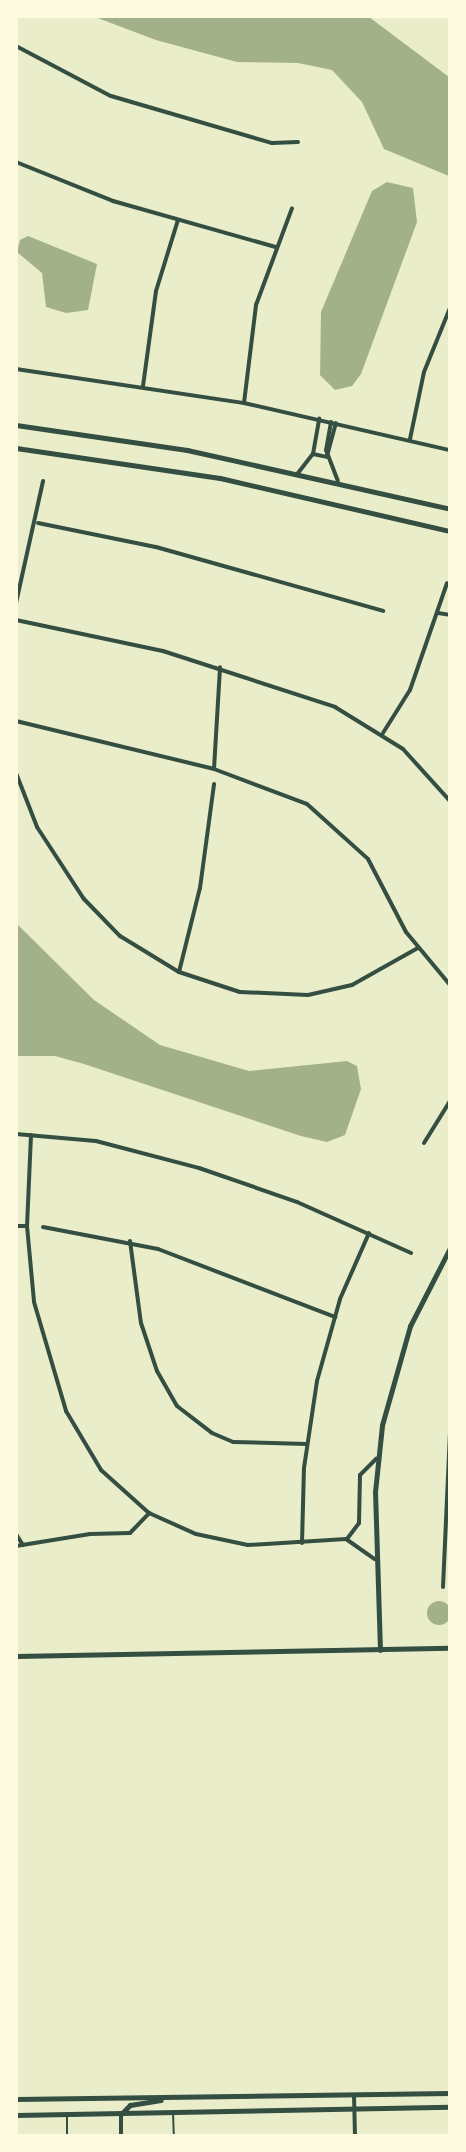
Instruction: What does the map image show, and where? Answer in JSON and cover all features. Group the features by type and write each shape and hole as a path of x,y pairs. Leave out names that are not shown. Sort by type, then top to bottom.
{"street":[{"path":"16,46 111,96 272,142 298,142"},
{"path":"16,162 91,194 276,248"},
{"path":"244,403 249,338 276,248 292,208"},
{"path":"143,386 156,291 178,220"},
{"path":"410,439 424,372 450,308"},
{"path":"16,369 143,386 244,403 410,439 450,450"},
{"path":"298,473 313,454 319,419"},
{"path":"331,422 327,457 338,481"},
{"path":"327,457 336,423"},
{"path":"16,425 298,473 450,509"},
{"path":"16,448 220,478 450,531"},
{"path":"313,454 327,457"},
{"path":"16,603 38,523 43,482"},
{"path":"38,523 156,547 383,611"},
{"path":"383,733 410,690 447,583"},
{"path":"438,613 450,615"},
{"path":"16,620 220,667 335,707 383,733 450,801"},
{"path":"214,769 220,667"},
{"path":"16,721 214,769 285,794 327,816 368,859 418,948 450,984"},
{"path":"16,773 41,835 84,899 120,936 179,972 240,992 309,994 352,985 418,948"},
{"path":"179,972 198,898 214,784"},
{"path":"424,1143 450,1101"},
{"path":"16,1134 96,1141 169,1158 369,1233 411,1253"},
{"path":"31,1135 27,1226 40,1331 66,1411 101,1470 149,1513 222,1541 302,1543 346,1539 375,1559"},
{"path":"16,1226 27,1226"},
{"path":"43,1227 130,1241 335,1317"},
{"path":"302,1543 307,1444 335,1317 369,1233"},
{"path":"130,1241 141,1323 157,1371 177,1406 202,1427 233,1442 307,1444"},
{"path":"380,1650 375,1559 376,1458 410,1326 450,1248"},
{"path":"443,1587 443,1542 450,1430"},
{"path":"346,1539 359,1522 360,1475 376,1458"},
{"path":"16,1546 130,1533 149,1513"},
{"path":"16,1534 23,1545"},
{"path":"443,1542 450,1542"},
{"path":"16,1656 450,1648"},
{"path":"16,2099 163,2099 450,2093"},
{"path":"354,2095 355,2136"},
{"path":"121,2136 121,2114 130,2105 163,2099"},
{"path":"16,2115 450,2107"}],"lane":[{"path":"173,2112 174,2136"},
{"path":"67,2114 67,2136"}],"shaded area":[{"path":"95,17 369,17 449,77 449,176 384,149 362,102 332,70 298,63 237,62 156,40"},
{"path":"387,182 413,188 417,222 361,374 352,386 335,390 320,375 321,312 372,191"},
{"path":"28,236 97,264 88,310 66,313 46,307 42,273 17,252 20,240"},
{"path":"16,923 94,1000 160,1045 249,1071 347,1061 357,1066 361,1089 345,1135 327,1142 301,1136 84,1064 55,1056 17,1056"},
{"path":"439,1601 447,1605 451,1613 447,1621 439,1625 431,1621 427,1613 431,1605"}]}
